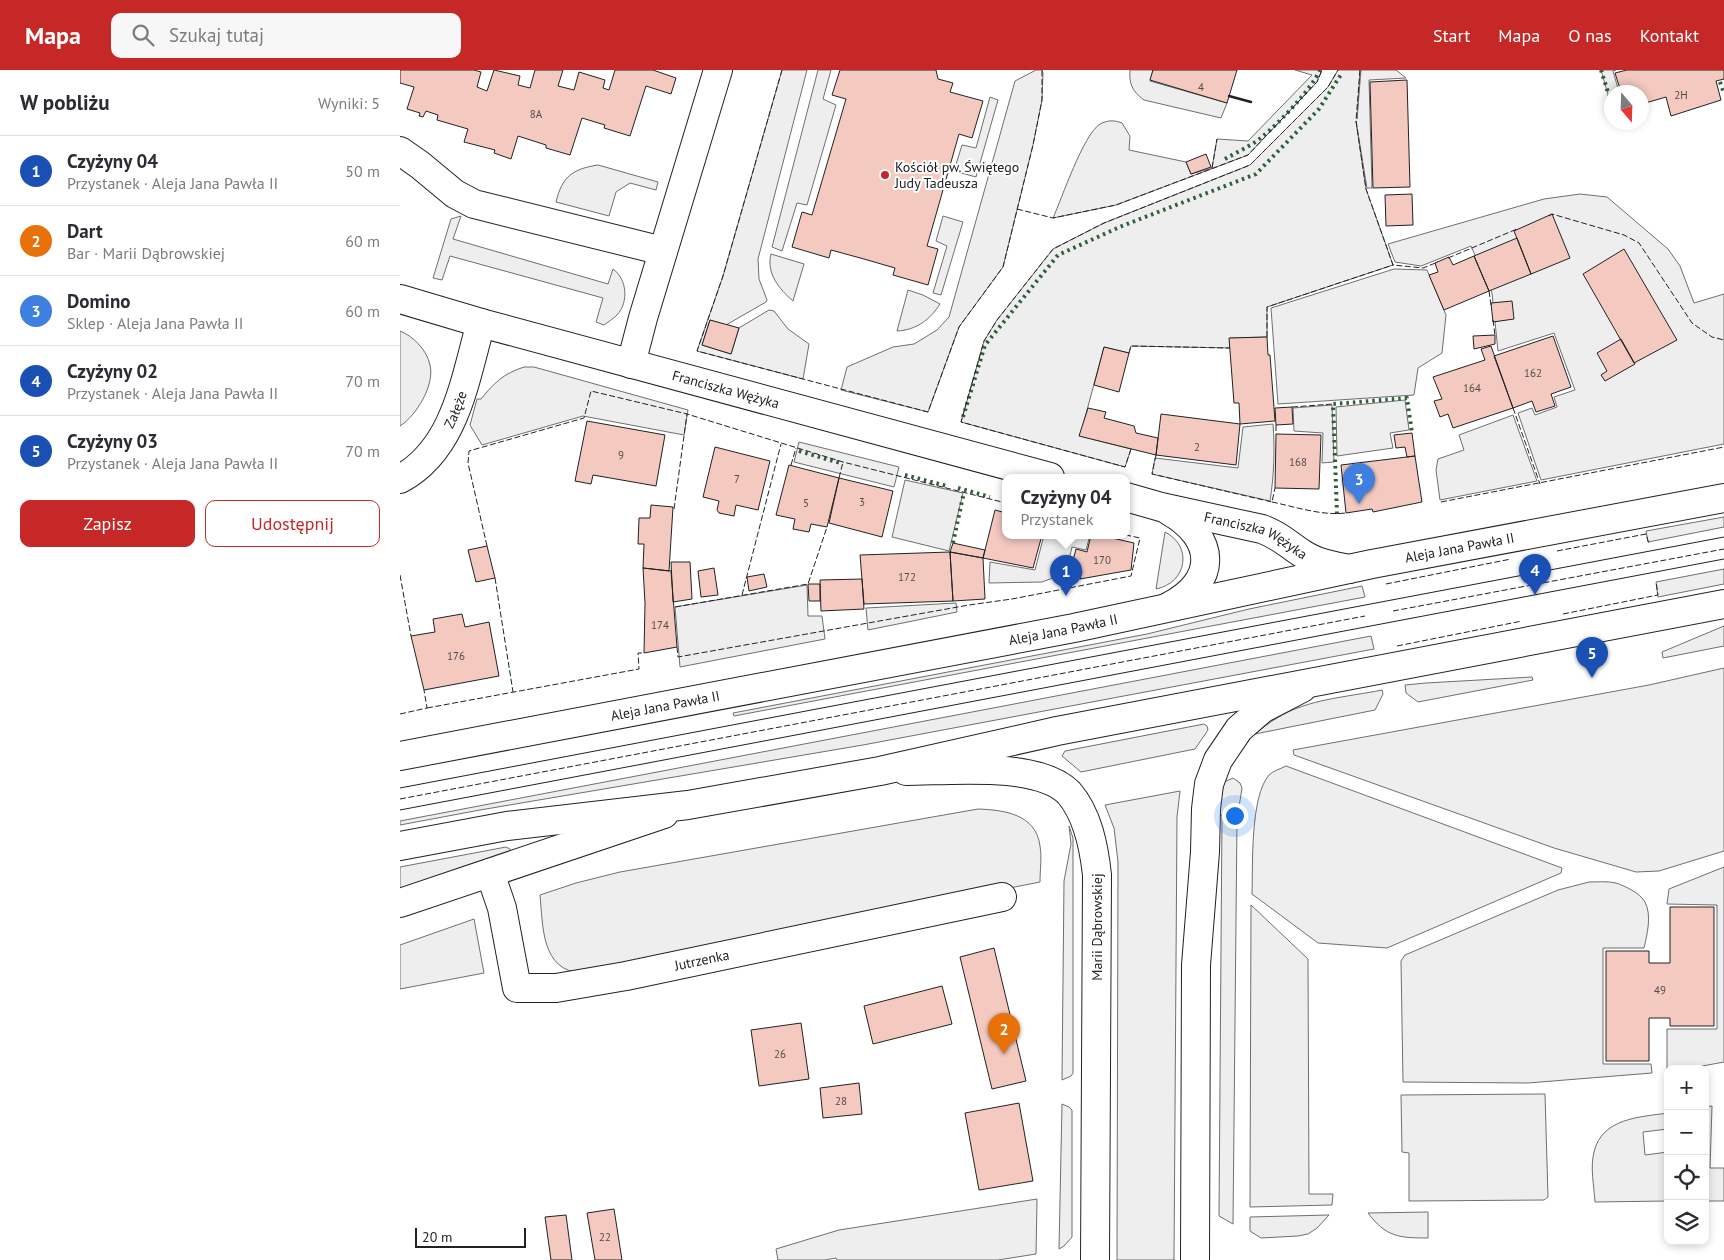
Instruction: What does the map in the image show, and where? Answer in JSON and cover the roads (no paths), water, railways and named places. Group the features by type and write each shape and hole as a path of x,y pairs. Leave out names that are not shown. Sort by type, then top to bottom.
{"street":[{"path":"631,364 718,70"},
{"path":"400,151 455,194 474,204 663,251"},
{"name":"Franciszka Wężyka","path":"400,299 631,364 1039,474"},
{"name":"Załęże","path":"400,479 413,471 428,457 446,431 457,408 481,322"},
{"name":"Franciszka Wężyka","path":"1130,498 1161,507 1262,529 1277,535 1310,559 1349,569"},
{"name":"Aleja Jana Pawła II","path":"400,756 1074,628 1349,569 1724,498"},
{"name":"Franciszka Wężyka","path":"1161,507 1191,527 1202,547 1205,559 1202,578 1198,585 1190,594 1168,608"},
{"path":"400,846 507,826 688,805 880,771 1057,731 1724,604"},
{"path":"1196,1260 1196,964 1209,784 1218,760 1228,744 1249,719 1283,697 1328,679"},
{"name":"Marii Dąbrowskiej","path":"880,771 1006,770 1045,780 1061,787 1075,801 1081,811 1091,838 1098,875 1095,1260"},
{"path":"400,903 688,805"},
{"name":"Jutrzenka","path":"490,873 502,908 517,988 556,988 626,976 1002,896"}],"tram line":[{"path":"400,788 1724,537"},
{"path":"400,810 1724,559"}],"place":[{"name":"Kościół pw. Świętego Judy Tadeusza","path":"885,175"},
{"name":"Domino","path":"1359,504"},
{"name":"Czyżyny 02","path":"1535,595"},
{"name":"Czyżyny 04","path":"1066,596"},
{"name":"Czyżyny 03","path":"1592,678"},
{"name":"Dart","path":"1004,1054"}]}
